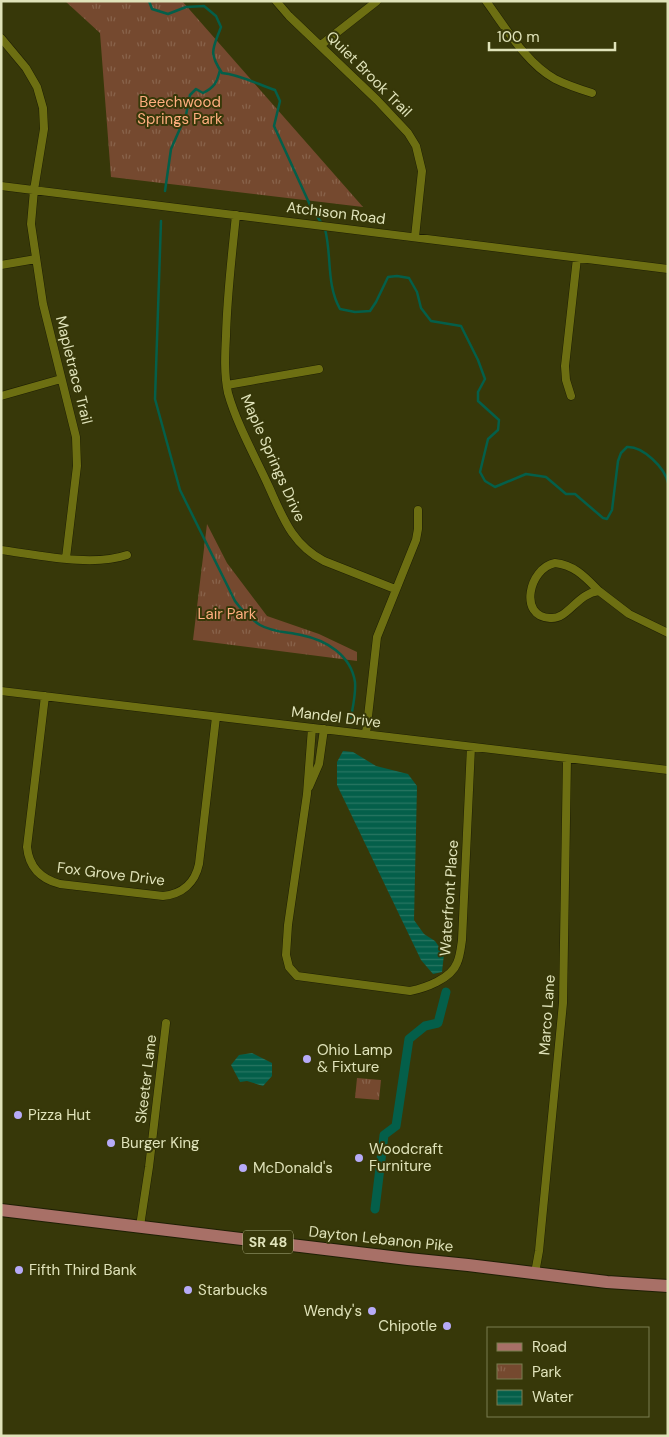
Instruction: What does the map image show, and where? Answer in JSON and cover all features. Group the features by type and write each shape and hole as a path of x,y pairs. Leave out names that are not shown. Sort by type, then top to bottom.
{"main road":[{"name":"Dayton Lebanon Pike","path":"1,1210 607,1282 668,1286"}],"street":[{"name":"Quiet Brook Trail","path":"276,1 289,16 401,124 416,146 420,160 422,182 415,237"},
{"path":"321,45 377,1"},
{"path":"486,1 529,58 539,68 554,79 592,93"},
{"name":"Mapletrace Trail","path":"1,38 26,68 37,87 44,108 44,129 34,190 31,224 43,304 72,416 78,452 66,558"},
{"name":"Atchison Road","path":"1,186 668,269"},
{"name":"Maple Springs Drive","path":"236,215 227,295 225,362 227,385 232,405 240,424 287,526 298,542 324,562 395,589"},
{"path":"571,396 566,380 565,366 578,258"},
{"path":"1,265 36,259"},
{"path":"227,385 319,369"},
{"path":"1,396 61,379"},
{"path":"366,734 378,637 395,589 416,540 418,510"},
{"path":"1,550 105,561 127,555"},
{"path":"599,591 588,593 560,617 552,619 536,613 530,601 536,577 546,566 555,563 561,564 577,570 599,591 629,614 668,633"},
{"name":"Mandel Drive","path":"1,691 668,770"},
{"name":"Fox Grove Drive","path":"45,696 27,847 30,862 38,873 45,879 60,884 163,896 178,893 189,885 194,878 199,864 216,717"},
{"name":"Waterfront Place","path":"312,728 307,794 288,925 286,955 289,967 297,976 410,991 425,988 444,978 457,964 462,940 472,746"},
{"name":"Waterfront Place","path":"307,794 319,764 324,729"},
{"name":"Marco Lane","path":"535,1273 548,1166 563,1003 566,758"},
{"name":"Skeeter Lane","path":"140,1226 166,1023"}],"green space":[{"name":"Beechwood Springs Park","path":"65,1 182,1 363,207 111,177 100,33"},
{"name":"Lair Park","path":"207,524 227,563 267,616 319,634 357,652 357,661 193,640"},
{"path":"357,1078 381,1080 379,1100 355,1098"}],"water":[{"path":"343,751 353,752 376,766 408,774 417,786 414,920 424,934 435,941 444,954 442,972 433,974 421,960 337,785 337,762"},
{"path":"252,1053 272,1063 272,1076 263,1086 247,1081 240,1082 231,1065 239,1055"}],"waterway":[{"path":"149,1 152,9 168,14 186,7 204,6 216,16 221,27 213,55 222,73 275,90 280,101 274,126 310,205 322,224"},
{"path":"165,191 171,149 186,115 190,95 196,89 203,93 210,89 216,81 220,70"},
{"path":"161,221 155,399 180,490 235,601 243,611 260,625 310,637 328,645 343,657 353,672 355,682 351,717"},
{"path":"325,229 331,280 340,309 355,312 370,311 388,277 397,276 409,278 417,292 421,308 431,321 461,326 485,379 478,392 478,401 499,420 498,430 488,439 480,472 485,481 495,487 526,474 546,477 566,494 575,494 603,518 607,519 612,510 618,461 621,453 627,447 640,450 652,459 663,471 668,483"},
{"path":"375,1209 384,1135 396,1126 409,1039 425,1026 438,1023 446,992"}],"place":[{"name":"Ohio Lamp & Fixture","path":"307,1059"},
{"name":"Pizza Hut","path":"18,1115"},
{"name":"Burger King","path":"111,1143"},
{"name":"Woodcraft Furniture","path":"359,1158"},
{"name":"McDonald's","path":"243,1168"},
{"name":"Fifth Third Bank","path":"19,1270"},
{"name":"Starbucks","path":"188,1290"},
{"name":"Wendy's","path":"372,1311"},
{"name":"Chipotle","path":"447,1326"}]}
